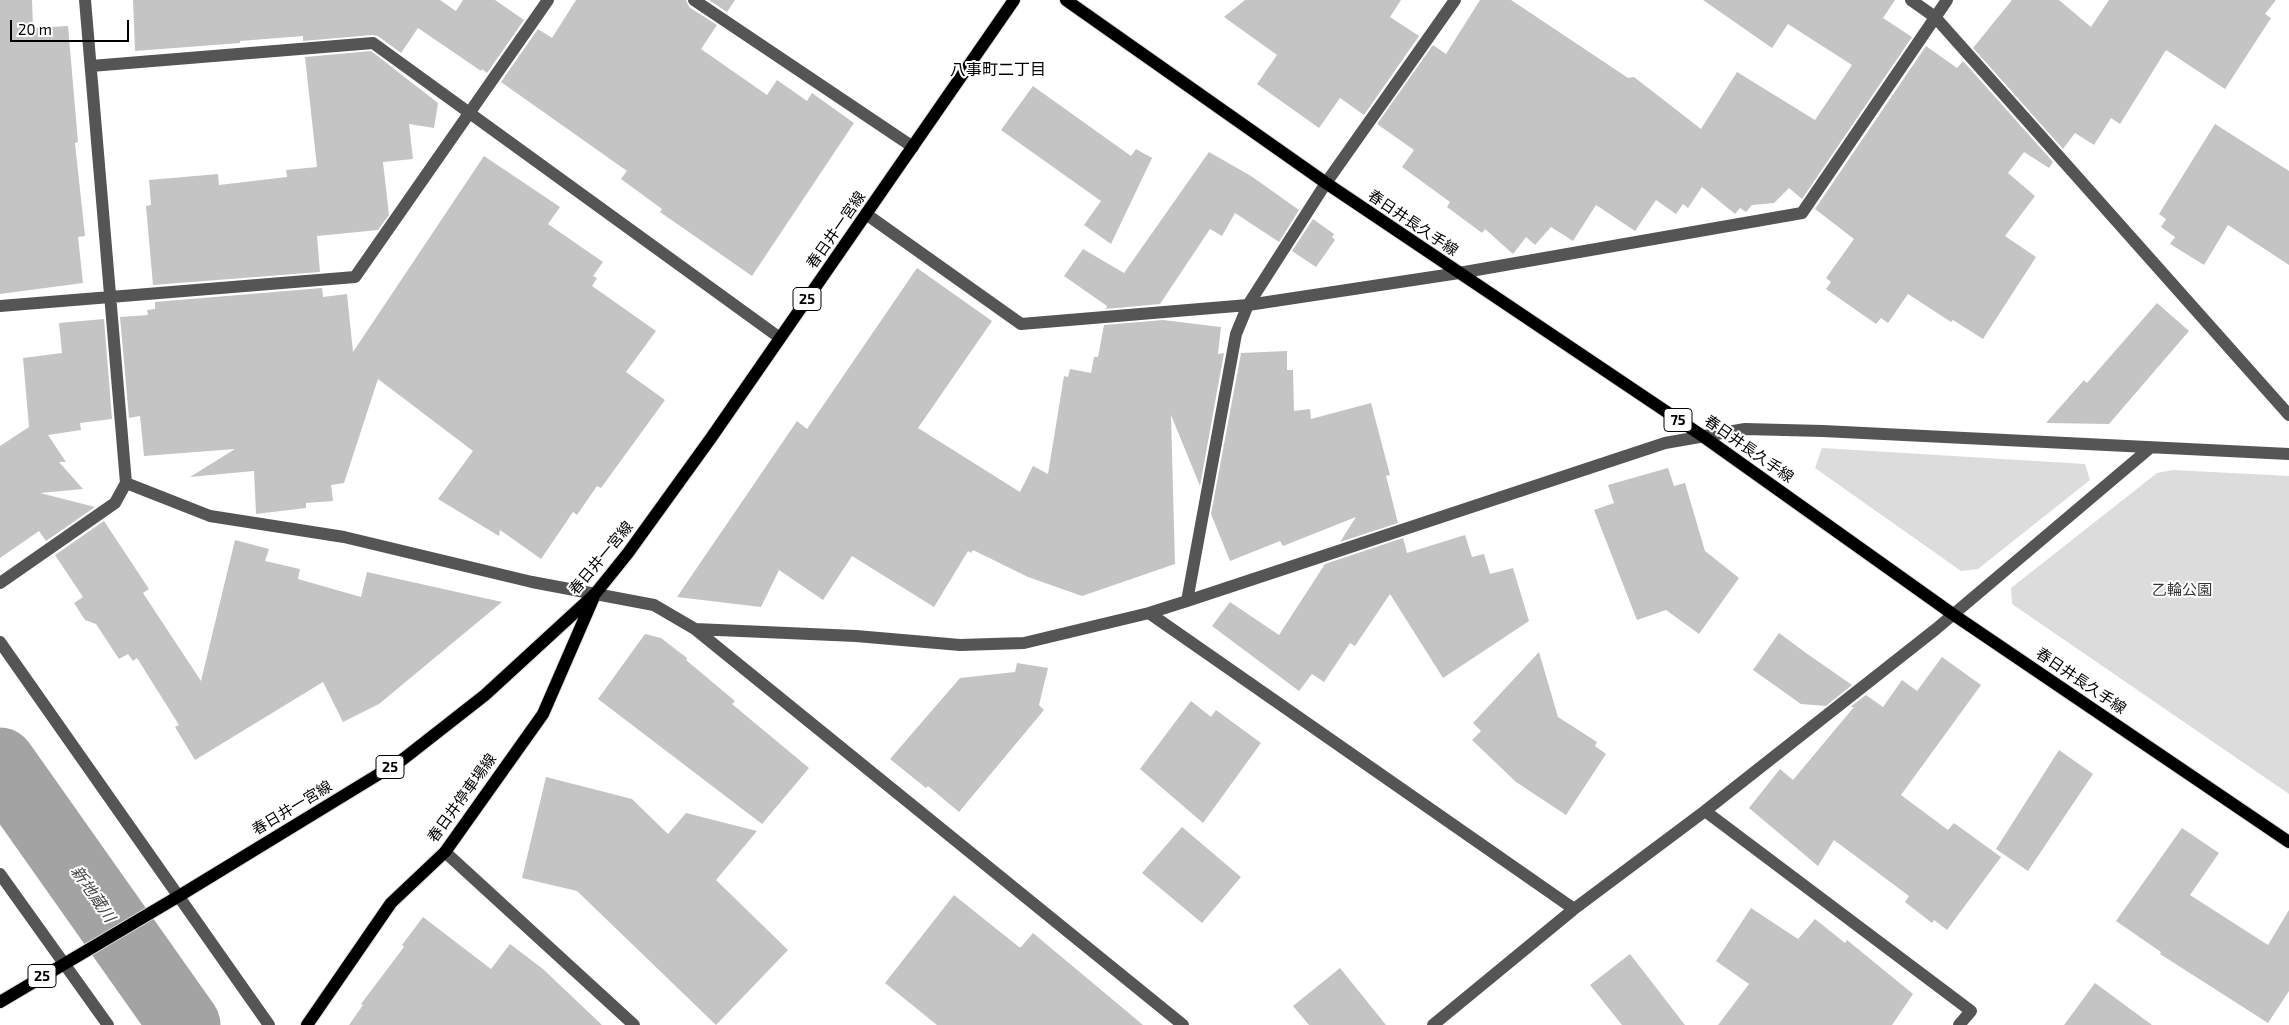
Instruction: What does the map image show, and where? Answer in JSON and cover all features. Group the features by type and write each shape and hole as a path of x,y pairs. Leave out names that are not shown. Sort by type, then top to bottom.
{"main road":[{"name":"春日井一宮線","path":"0,1002 179,896 402,760 485,695 595,594 628,553 711,438 1014,0"},
{"name":"春日井長久手線","path":"1066,0 1326,183 1704,436 1954,615 2289,842"},
{"name":"春日井停車場線","path":"307,1025 391,903 445,852 543,714 595,594"}],"street":[{"path":"0,583 115,503 126,484 112,297 85,0"},
{"path":"0,306 355,276 548,0"},
{"path":"694,0 913,147"},
{"path":"1187,601 1236,334 1248,305 1326,183 1455,0"},
{"path":"1911,0 1936,17 2289,415"},
{"path":"866,214 1020,324 1248,305 1459,273 1802,214 1947,0"},
{"path":"91,66 372,43 780,338"},
{"path":"695,629 856,636 960,645 1024,643 1149,613 1665,443 1745,429 1823,431 2289,454"},
{"path":"1433,1025 1574,909 1705,811 1954,615 2150,448"},
{"path":"126,484 210,516 344,537 532,582 654,605 695,629 1183,1025"},
{"path":"1149,613 1574,909"},
{"path":"0,642 269,1025"},
{"path":"1705,811 1971,1011 1959,1025"},
{"path":"445,852 634,1025"},
{"path":"0,874 108,1025"}],"green space":[{"path":"1822,448 2085,464 2090,480 1978,569 1961,571 1815,468"},
{"name":"乙輪公園","path":"2173,470 2289,476 2289,794 2012,604 2011,588 2157,473"}],"building":[{"path":"0,0 32,0 33,28 68,26 78,142 75,143 85,236 78,237 83,283 0,294"},
{"path":"133,0 440,0 456,11 463,0 495,0 524,20 487,73 482,69 481,71 418,28 401,53 378,36 372,35 303,41 303,36 135,51"},
{"path":"576,0 686,0 689,7 717,25 701,49 767,95 777,80 807,101 812,93 854,123 752,276 660,212 662,209 621,179 627,171 501,82 538,29 552,38"},
{"path":"709,0 735,0 727,12"},
{"path":"1245,0 1401,0 1390,17 1419,36 1364,115 1340,98 1319,128 1257,84 1277,55 1224,17"},
{"path":"1480,0 1511,0 1628,78 1634,77 1701,129 1737,72 1815,120 1852,65 1788,24 1772,48 1703,0 1895,0 1883,18 1912,37 1802,199 1789,188 1774,203 1752,205 1746,212 1740,208 1735,214 1702,187 1688,208 1683,204 1676,214 1656,200 1635,231 1596,205 1573,241 1551,227 1535,245 1526,237 1513,254 1485,229 1482,233 1447,207 1450,202 1402,167 1414,150 1377,124 1433,45 1446,54"},
{"path":"2012,0 2059,0 2091,27 2109,0 2276,0 2265,14 2271,18 2225,89 2166,50 2120,124 2111,118 2094,145 2075,133 2063,149 1973,48"},
{"path":"1926,46 1957,68 1963,61 2053,162 2049,168 2024,152 2008,173 2035,196 2005,236 2036,257 1983,339 1953,320 1951,322 1908,294 1888,323 1881,318 1876,324 1826,289 1831,282 1826,278 1854,239 1815,209"},
{"path":"371,51 438,103 434,128 409,124 413,159 383,162 389,215 378,230 317,236 320,272 153,285 146,206 151,205 149,180 218,174 219,185 287,177 286,170 317,167 305,57"},
{"path":"1033,86 1131,156 1136,149 1152,158 1111,244 1084,225 1101,201 1001,130"},
{"path":"2215,124 2289,171 2289,265 2228,225 2204,265 2170,244 2175,237 2161,227 2166,219 2159,214"},
{"path":"1209,152 1251,176 1299,210 1279,242 1235,213 1222,236 1210,229 1160,304 1106,309 1107,306 1064,276 1083,249 1124,273"},
{"path":"484,156 560,207 548,224 603,262 593,276 597,278 592,286 656,331 626,372 665,400 601,488 597,486 577,515 573,512 541,559 500,530 499,536 438,499 473,451 378,379 344,483 331,485 333,501 306,503 306,508 256,514 254,471 190,477 235,449 144,456 140,416 129,418 120,317 148,315 147,310 155,309 155,302 322,288 323,297 347,294 353,352"},
{"path":"1313,219 1334,234 1332,237 1335,240 1316,267 1292,251"},
{"path":"917,268 992,321 918,428 1020,492 1033,466 1048,474 1064,376 1068,377 1070,369 1091,373 1094,357 1098,357 1104,325 1163,320 1221,327 1218,354 1224,353 1200,486 1171,415 1175,564 1082,596 1028,577 973,550 971,553 968,551 934,607 852,556 823,600 779,570 761,607 677,597 797,421 807,429"},
{"path":"2157,303 2189,331 2109,424 2046,423 2084,380 2087,383"},
{"path":"104,319 112,419 80,423 81,430 48,435 66,462 59,462 83,489 40,493 95,507 46,541 39,531 0,558 0,446 29,427 23,358 62,353 59,323"},
{"path":"1287,351 1287,370 1293,370 1294,411 1310,409 1311,419 1371,403 1390,475 1386,476 1398,523 1340,542 1356,517 1283,546 1280,541 1230,561 1211,514 1241,353"},
{"path":"1668,468 1674,486 1685,483 1705,551 1739,578 1699,634 1666,610 1637,620 1594,510 1614,503 1608,485"},
{"path":"104,521 149,589 143,593 201,681 235,540 269,549 265,561 300,569 298,579 361,597 367,572 502,602 379,704 343,722 323,682 195,760 175,727 179,725 137,658 133,661 128,654 119,659 96,624 85,620 74,603 83,597 55,555"},
{"path":"1465,535 1472,557 1484,554 1490,574 1513,568 1529,621 1443,678 1390,594 1355,646 1350,643 1324,682 1312,674 1299,691 1212,626 1230,602 1279,635 1325,564 1403,538 1407,553"},
{"path":"1779,633 1852,685 1826,706 1801,704 1753,670"},
{"path":"645,634 661,638 687,658 686,660 735,701 732,704 809,768 762,824 598,699"},
{"path":"1539,652 1558,717 1597,742 1595,746 1606,754 1566,815 1516,782 1472,740 1481,731 1473,723"},
{"path":"1942,657 1981,685 1901,795 1948,830 1954,823 2001,857 1947,930 1934,920 1932,923 1905,902 1909,896 1834,840 1818,866 1749,808 1780,769 1793,780 1854,707 1850,707 1866,695 1883,707 1902,680 1917,691"},
{"path":"1017,663 1048,668 1039,705 1044,710 959,812 928,786 926,788 890,759 960,678 1015,672"},
{"path":"1191,701 1211,717 1216,710 1261,743 1203,823 1140,769"},
{"path":"2059,750 2093,774 2028,871 1996,849"},
{"path":"546,777 632,799 668,834 686,813 757,831 716,880 788,950 716,1025 577,891 522,878"},
{"path":"1182,827 1241,877 1202,923 1142,873"},
{"path":"2182,828 2219,853 2190,895 2268,945 2289,910 2289,991 2268,1023 2160,954 2161,952 2116,921"},
{"path":"954,895 1019,947 1033,933 1143,1025 937,1025 885,983"},
{"path":"1751,908 1798,939 1815,919 1845,943 1847,940 1913,994 1892,1025 1718,1025 1749,984 1716,961"},
{"path":"423,917 491,969 510,944 543,969 602,1025 349,1025 363,1005 361,1004 404,947 402,945"},
{"path":"1630,954 1685,1025 1622,1025 1590,985"},
{"path":"1340,968 1386,1025 1309,1025 1293,1006"},
{"path":"2095,983 2152,1025 2064,1025"}],"waterway":[{"name":"新地蔵川","path":"0,763 185,1025"}],"district":[{"name":"八事町二丁目","path":"998,70"}]}
